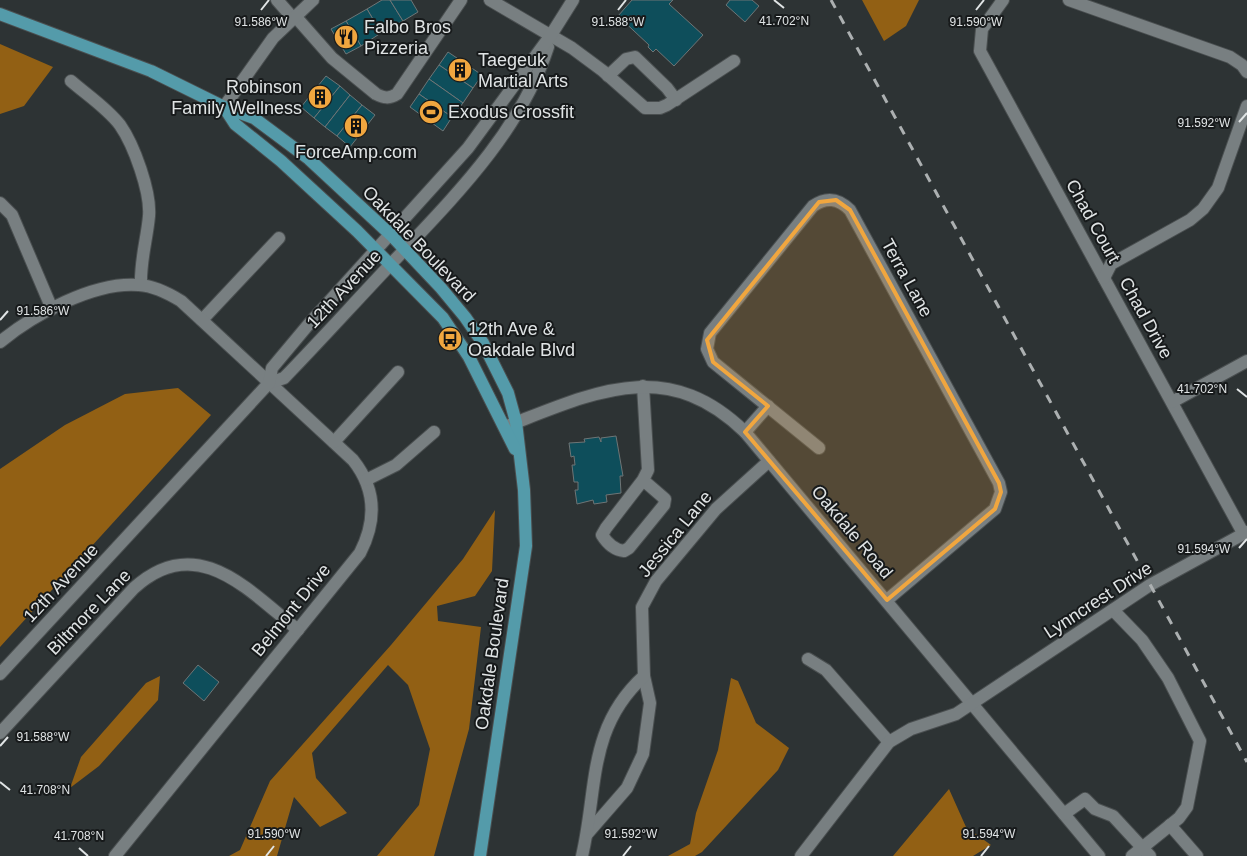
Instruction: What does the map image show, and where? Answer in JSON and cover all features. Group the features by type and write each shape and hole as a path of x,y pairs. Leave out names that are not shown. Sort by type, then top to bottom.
{"main road":[{"name":"Oakdale Boulevard","path":"0,14 151,71 224,107 254,118 309,159 391,235 442,288 483,343 508,393 510,424 519,458 526,511 524,562 480,856"},
{"name":"Oakdale Boulevard","path":"224,107 235,124 281,161 376,250 443,318 457,337 510,424"}],"street":[{"path":"277,0 332,58 376,94 384,98 397,94 428,52 461,0"},
{"path":"224,107 261,54 294,16 313,0"},
{"path":"490,0 572,48 645,108 660,108 676,100 734,61"},
{"name":"12th Avenue","path":"269,383 272,368 468,148 552,36 573,0"},
{"name":"Chad Court","path":"1003,0 982,29 980,51 1104,278"},
{"path":"1069,0 1230,57 1242,65 1247,72"},
{"name":"12th Avenue","path":"0,674 269,383 284,378 457,193 493,148 527,95 543,63 552,36"},
{"path":"608,76 631,57 635,57 676,100"},
{"path":"71,81 121,126 139,166 148,194 149,214 140,268 140,285"},
{"name":"Chad Court","path":"1104,278 1111,264 1190,220 1203,209 1218,188 1243,133 1247,106"},
{"name":"Terra Lane","path":"819,448 713,362 707,349 710,333 813,206 828,200 836,200 850,210 999,483 1001,492 995,509 886,600"},
{"path":"0,203 12,215 52,309"},
{"path":"202,320 279,238"},
{"name":"Chad Drive","path":"1104,278 1245,533"},
{"name":"Belmont Drive","path":"0,342 17,328 52,309 111,286 140,285 168,293 181,301 353,460 366,480 372,498 373,513 367,540 360,552 115,856"},
{"path":"1172,402 1247,361"},
{"path":"334,442 398,372"},
{"path":"643,386 648,470 643,480 602,535 605,540 618,550 624,552 630,548 664,505 665,499 662,495 643,480"},
{"name":"Oakdale Road","path":"510,424 594,395 643,386 666,387 698,397 716,407 745,432 1064,814 1093,854"},
{"path":"745,432 768,406"},
{"path":"366,480 396,465 434,432"},
{"name":"Jessica Lane","path":"587,834 627,788 643,754 650,703 644,676 642,607 656,581 716,509 769,461"},
{"name":"Lynncrest Drive","path":"972,703 1150,586 1245,533"},
{"name":"Biltmore Lane","path":"0,733 134,588 156,572 169,566 194,564 223,572 298,630"},
{"path":"1114,610 1142,640 1168,678 1200,741 1189,802 1180,818 1170,825 1146,852 1132,856"},
{"path":"808,659 826,670 889,742"},
{"name":"Jessica Lane","path":"582,856 587,834 597,755 612,716 644,676"},
{"path":"801,856 889,742 911,729 956,714 972,703"},
{"path":"1064,814 1084,799 1096,809 1113,816 1146,852"},
{"path":"1170,825 1197,856"}],"highlighted area":[{"path":"836,200 850,210 999,483 1001,492 995,509 887,600 745,432 768,406 713,362 707,340 819,202"}],"shaded area":[{"path":"862,0 919,0 906,26 884,41"},
{"path":"0,44 53,67 24,106 0,114"},
{"path":"178,388 211,415 0,647 0,469 65,425 125,394"},
{"path":"495,510 492,571 475,596 437,606 438,621 481,627 469,729 434,856 377,856 419,805 430,749 408,685 388,665 312,753 316,778 347,813 320,827 294,797 277,856 229,856 240,850 270,781 391,645 463,559"},
{"path":"160,676 158,700 99,766 70,788 81,757 146,683"},
{"path":"731,678 738,681 756,723 789,748 778,770 702,852 695,856 668,856 690,844 696,813 718,750"},
{"path":"949,789 966,827 991,845 973,856 893,856"}],"building":[{"path":"382,0 390,0 403,21 381,33 367,9"},
{"path":"390,0 411,0 418,12 403,21"},
{"path":"632,0 673,0 669,4 703,35 674,66 656,49 653,52 648,47 649,45 618,16"},
{"path":"730,0 752,0 759,6 745,22 726,5"},
{"path":"367,9 381,33 361,46 346,21"},
{"name":"Falbo Bros Pizzeria","path":"346,21 361,46 346,54 331,29"},
{"name":"Taegeuk Martial Arts","path":"448,52 482,75 473,88 439,65"},
{"path":"439,65 473,88 463,103 429,79"},
{"name":"Robinson Family Wellness","path":"326,76 340,86 314,118 301,107"},
{"path":"429,79 463,103 452,117 419,94"},
{"path":"340,86 350,95 325,127 314,118"},
{"name":"Exodus Crossfit","path":"419,94 452,117 443,131 410,107"},
{"path":"350,95 362,105 337,136 325,127"},
{"name":"ForceAmp.com","path":"362,105 375,115 350,147 337,136"},
{"path":"616,436 623,476 620,476 621,493 606,495 607,502 594,504 593,500 577,504 575,490 578,490 578,482 574,482 572,465 575,465 574,456 571,457 569,443 585,442 584,439 599,437 601,442 601,438"},
{"path":"198,665 219,682 204,701 183,683"}],"railway":[{"path":"831,0 1247,762"}],"place":[{"name":"Falbo Bros Pizzeria","path":"346,37"},
{"name":"Taegeuk Martial Arts","path":"460,70"},
{"name":"Robinson Family Wellness","path":"320,97"},
{"name":"Exodus Crossfit","path":"431,112"},
{"name":"ForceAmp.com","path":"356,126"},
{"name":"12th Ave & Oakdale Blvd","path":"450,339"}]}
